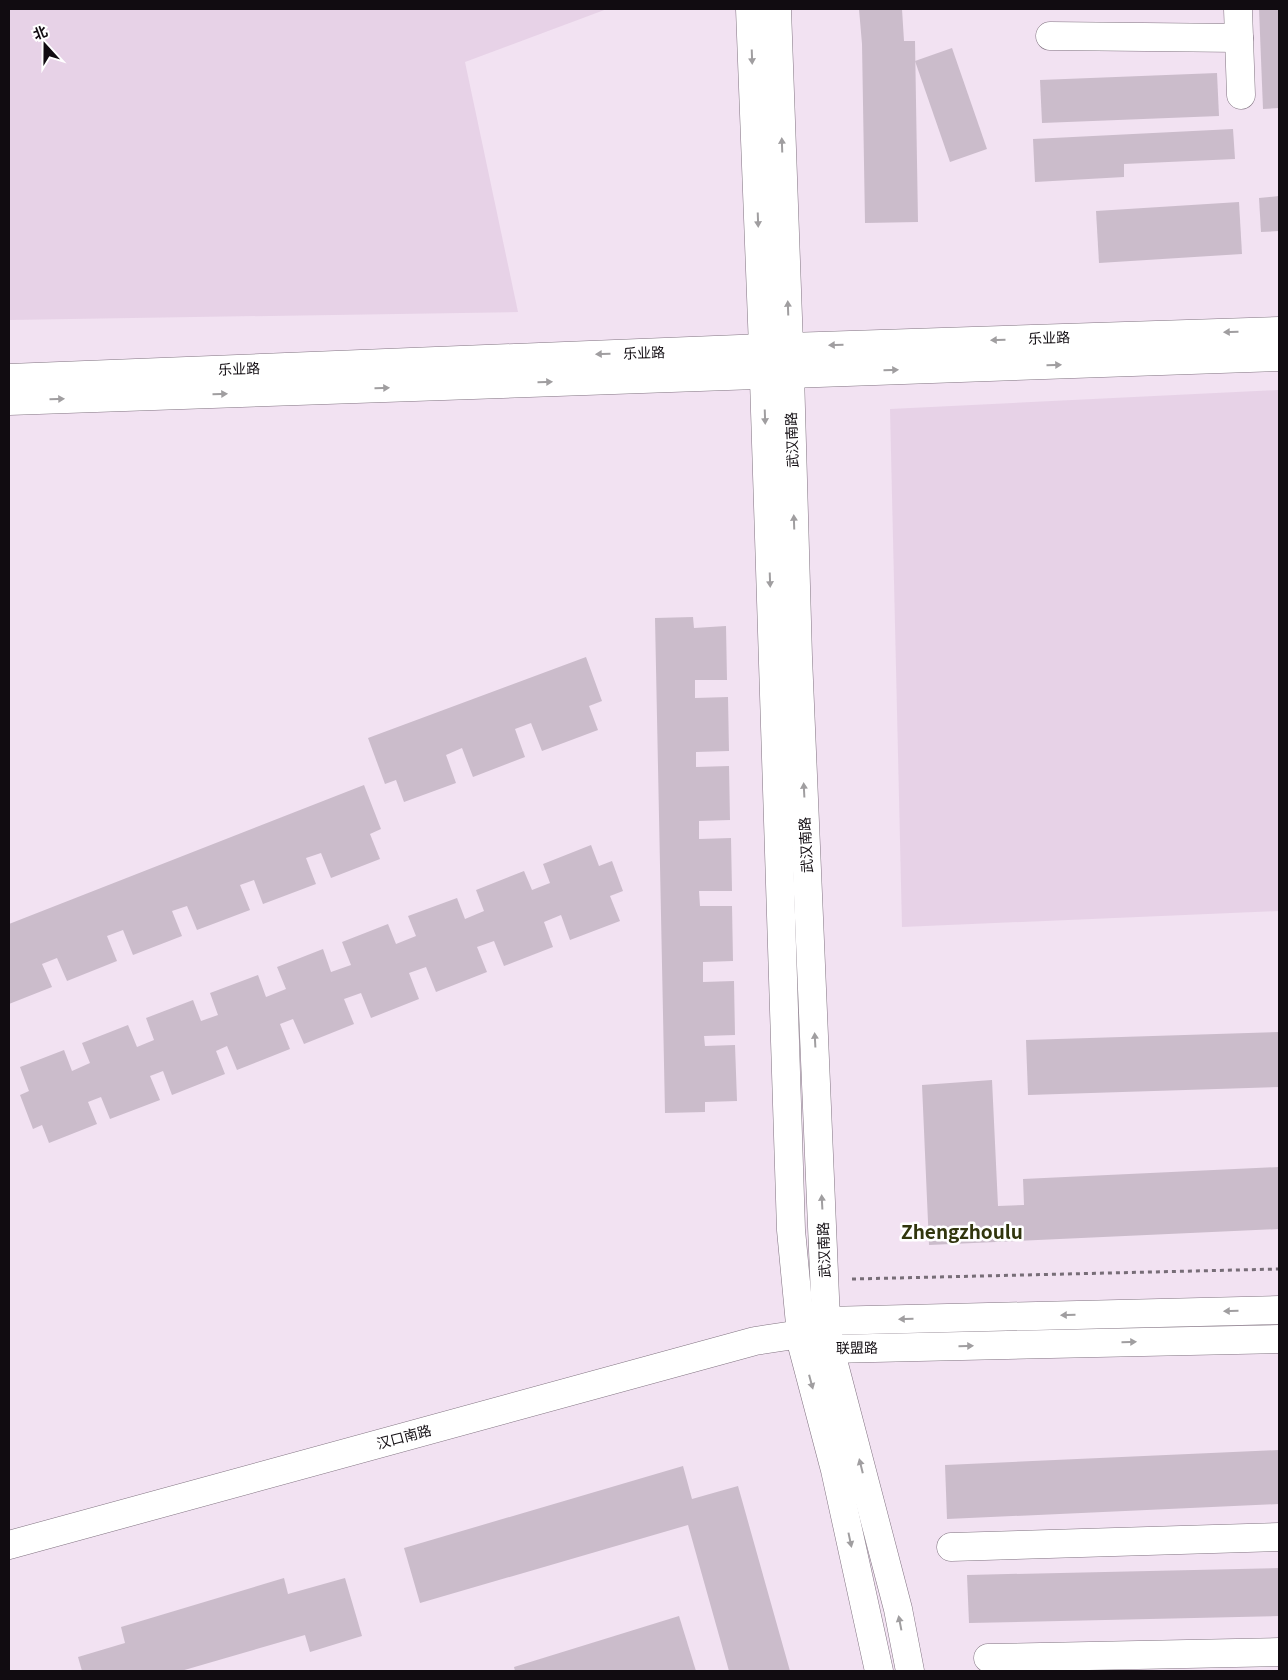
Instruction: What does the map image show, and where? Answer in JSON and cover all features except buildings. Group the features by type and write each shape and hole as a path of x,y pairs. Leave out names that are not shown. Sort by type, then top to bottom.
{"main road":[{"name":"武汉南路","path":"750,9 777,374 791,1230 802,1346 835,1470 879,1671"},
{"name":"武汉南路","path":"776,347 777,9"},
{"path":"1238,9 1241,95"},
{"path":"1050,36 1239,38"},
{"name":"乐业路","path":"9,378 776,347 1279,331"},
{"name":"乐业路","path":"9,401 1279,357"},
{"name":"武汉南路","path":"777,374 798,656 826,1321 830,1349 898,1609 910,1671"},
{"name":"联盟路","path":"801,1334 826,1321 1279,1310"},
{"name":"联盟路","path":"801,1334 830,1349 1279,1339"},
{"name":"汉口南路","path":"9,1545 755,1341 801,1334"},
{"path":"951,1547 1279,1537"},
{"path":"988,1658 1279,1652"}],"path":[{"path":"825,1279 1279,1269"}],"shaded area":[{"path":"9,9 607,9 465,62 518,312 9,320"},
{"path":"1279,390 1279,911 902,927 890,409"}],"district":[{"name":"Zhengzhoulu","path":"962,1232"}]}
